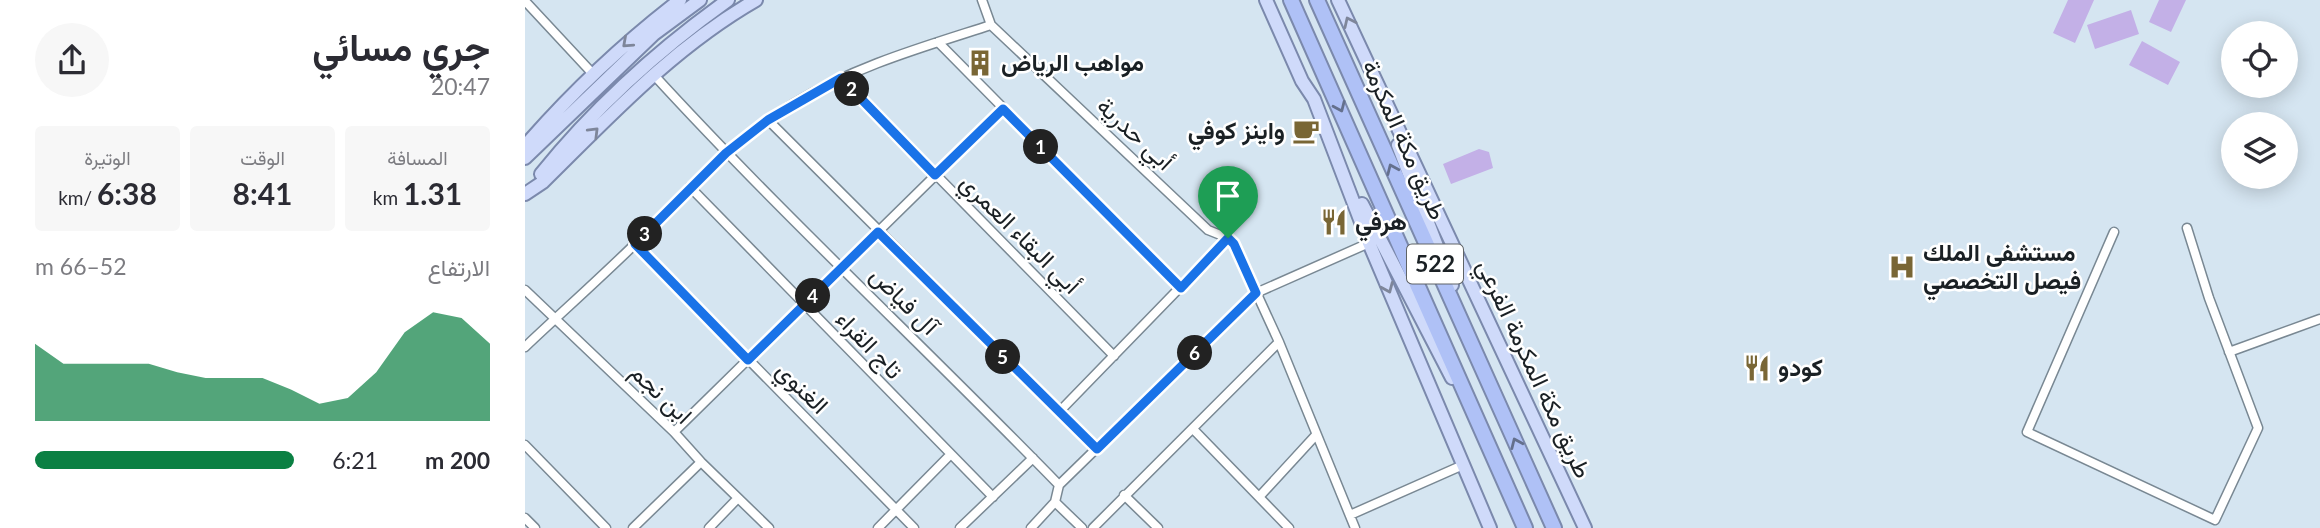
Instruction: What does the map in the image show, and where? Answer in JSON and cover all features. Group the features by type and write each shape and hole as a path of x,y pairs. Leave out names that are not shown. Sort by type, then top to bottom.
{"highway":[{"name":"طريق مكة المكرمة","path":"1291,0 1525,528"},
{"name":"طريق مكة المكرمة","path":"1317,0 1554,528"},
{"path":"1490,452 1516,528"},
{"path":"1528,469 1561,528"}],"main road":[{"path":"525,146 593,74 648,24 680,0"},
{"path":"525,158 655,34 700,0"},
{"path":"525,194 569,139 629,80 685,31 729,0"},
{"path":"525,194 543,182 653,74 721,22 756,0"},
{"path":"1266,0 1385,252 1490,452"},
{"name":"طريق مكة المكرمة الفرعي","path":"1338,0 1585,528"},
{"path":"1364,56 1485,374"},
{"path":"1314,99 1370,243 1490,528"}],"street":[{"name":"أبي حدرية","path":"982,0 991,25 1207,230 1228,238"},
{"path":"529,5 593,74"},
{"path":"525,347 635,244 726,153 768,120 841,78 895,55 991,25"},
{"path":"938,42 1181,288"},
{"name":"آل فياض","path":"653,74 726,153 1059,485"},
{"name":"أبي البقاء العمري","path":"841,78 1114,356"},
{"path":"674,432 1003,109"},
{"path":"768,120 1097,449"},
{"name":"تاج القراء","path":"690,187 993,497"},
{"path":"2114,232 2027,432 2215,520 2258,428 2209,298 2187,228"},
{"path":"1059,412 1228,238 1234,244 1279,342 1355,528"},
{"path":"1031,528 1055,502 1059,485 1256,293 1370,243"},
{"name":"الغنوي","path":"635,244 914,528"},
{"name":"ابن نجم","path":"525,290 674,432 769,528"},
{"path":"2229,352 2320,319"},
{"path":"1093,528 1279,342"},
{"path":"1193,429 1289,528"},
{"path":"1259,497 1316,435"},
{"path":"525,445 606,528"},
{"path":"879,528 950,454"},
{"path":"960,528 1033,458"},
{"path":"633,528 701,462"},
{"path":"1350,515 1463,465"},
{"path":"1124,495 1157,528"},
{"path":"709,528 738,498"},
{"path":"1055,502 1083,528"},
{"path":"525,517 535,528"}],"shaded area":[{"path":"2068,0 2094,0 2075,43 2053,33"},
{"path":"2159,0 2186,0 2171,32 2149,22"},
{"path":"2131,10 2139,34 2095,49 2087,25"},
{"path":"2142,41 2180,62 2168,85 2129,65"},
{"path":"1479,149 1489,152 1493,168 1451,184 1443,164"}],"place":[{"name":"مواهب الرياض","path":"980,63"},
{"name":"واينز كوفي","path":"1306,131"},
{"name":"هرفي","path":"1334,222"},
{"name":"مستشفى الملك فيصل التخصصي","path":"1902,267"},
{"name":"كودو","path":"1757,368"}],"route":[{"path":"841,78 935,175 1003,109 1181,288 1228,238 1234,244 1256,293 1097,449 878,232 748,360 635,244 726,153 768,120 841,78"}]}
